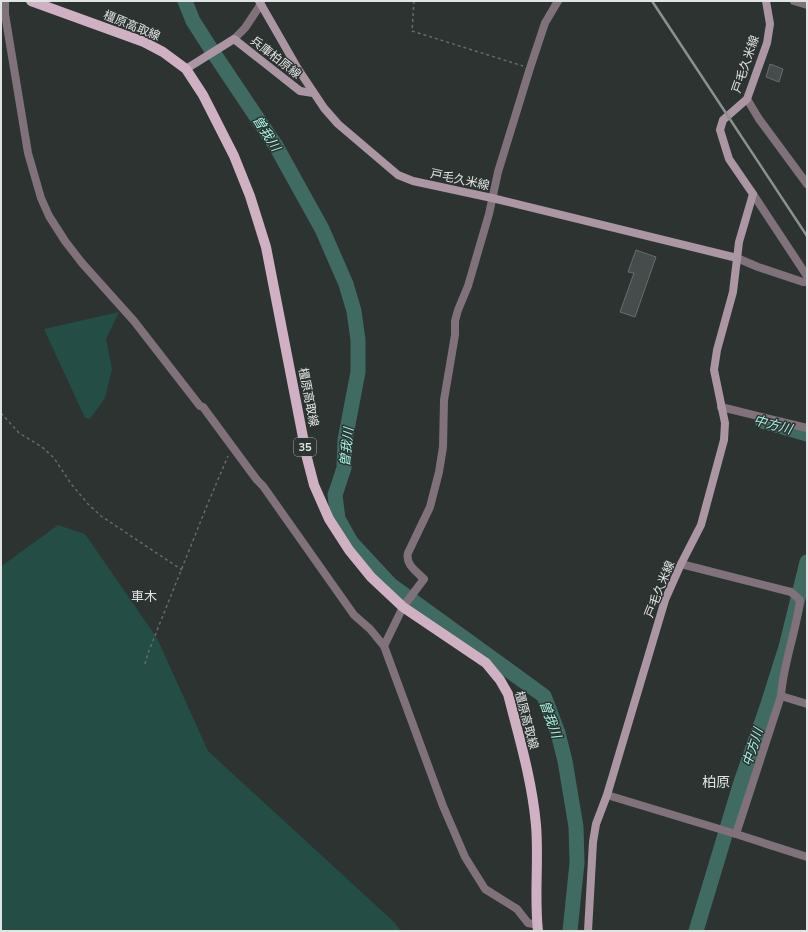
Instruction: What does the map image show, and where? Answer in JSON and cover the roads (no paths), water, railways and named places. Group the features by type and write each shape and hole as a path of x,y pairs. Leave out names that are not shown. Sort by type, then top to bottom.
{"main road":[{"name":"橿原高取線","path":"31,1 144,42 163,52 186,69 203,96 234,156 250,196 266,247 307,458 314,485 329,519 349,550 371,577 403,607 486,663 500,680 508,694 534,800 536,827 536,910 538,928"},
{"name":"戸毛久米線","path":"588,931 592,842 596,824 607,795 665,600 681,564 702,525 724,440 725,423 714,370 717,350 733,292 740,242 753,194 729,159 720,130 723,120 747,99 766,43 770,24 766,1"},
{"name":"戸毛久米線","path":"260,3 313,93 338,124 398,175 413,181 492,198 737,258"},
{"path":"186,69 232,41"},
{"name":"兵庫柏原線","path":"232,41 300,91 313,93"}],"street":[{"path":"5,1 5,14 28,153 41,198 49,216 78,258 134,321 200,406 203,407 287,520 354,615 370,629 384,646 443,806 465,857 485,889 517,909 528,923 538,928"},
{"path":"384,646 403,607 424,578 409,564 406,558 430,507 439,472 443,447 444,400 455,335 455,321 468,286 489,214 498,172 530,68 545,23 558,1"},
{"path":"794,1 807,5"},
{"path":"232,41 245,28 260,3"},
{"path":"747,99 759,119 807,184"},
{"path":"753,194 807,276"},
{"path":"737,258 758,267 807,282"},
{"path":"721,406 807,428"},
{"path":"681,564 791,592 800,600 798,617 782,678 781,696 736,834"},
{"path":"781,696 807,704"},
{"path":"607,795 807,857"}],"waterway":[{"name":"曽我川","path":"185,1 193,21 276,146 322,229 346,284 354,311 358,340 358,372 345,440 344,468 335,495 338,519 351,542 391,585 544,696 558,733 565,761 576,827 577,863 570,931"},
{"name":"中方川","path":"762,421 807,434"},
{"name":"中方川","path":"696,931 741,782 786,647 807,562"}],"railway":[{"path":"652,1 807,236"}],"district":[{"name":"車木","path":"144,596"},
{"name":"柏原","path":"716,782"}]}
